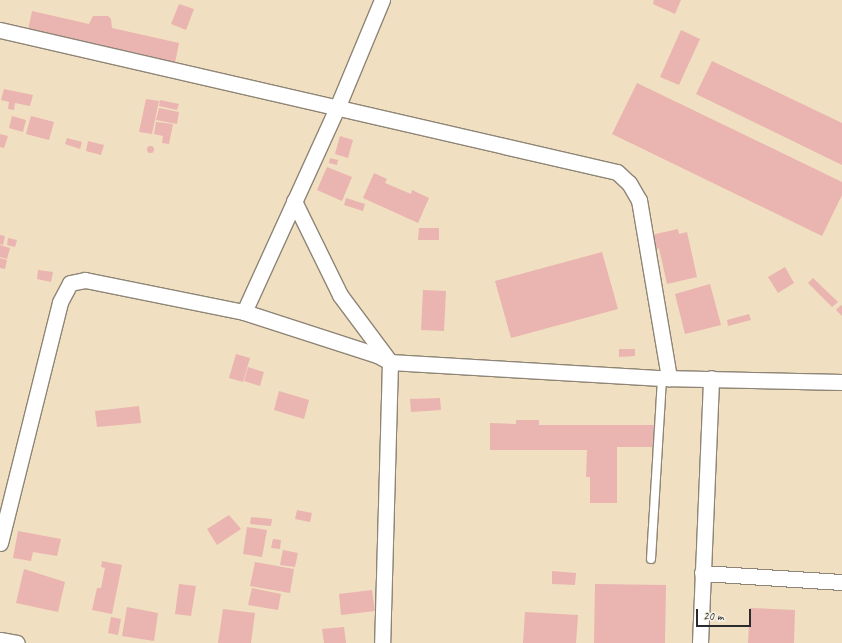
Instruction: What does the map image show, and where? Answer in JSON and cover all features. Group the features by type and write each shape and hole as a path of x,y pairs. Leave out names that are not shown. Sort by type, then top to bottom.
{"street":[{"path":"244,312 337,108 382,0"},
{"path":"0,30 617,172 629,184 639,200 665,378"},
{"path":"294,201 340,295 390,362 382,643"},
{"path":"0,543 60,302 70,283 85,280 105,282 244,312 377,355 390,362 665,378 842,382"},
{"path":"700,643 710,378"},
{"path":"702,573 842,582"},
{"path":"0,640 17,643"}],"lane":[{"path":"651,559 665,378"}],"building":[{"path":"654,0 681,0 675,14 653,4"},
{"path":"179,4 194,9 186,30 171,24"},
{"path":"32,11 89,24 93,16 108,16 111,19 112,28 179,43 175,63 28,30"},
{"path":"681,30 700,39 679,85 660,77"},
{"path":"712,61 842,123 842,165 696,94"},
{"path":"637,83 842,182 842,195 822,236 612,134"},
{"path":"4,89 33,95 30,106 15,103 14,110 8,109 9,102 1,100"},
{"path":"146,99 159,101 152,134 139,132"},
{"path":"160,100 179,104 177,110 159,106"},
{"path":"159,108 179,112 177,124 156,120"},
{"path":"12,116 26,120 23,132 9,128"},
{"path":"31,116 54,122 49,140 26,134"},
{"path":"156,122 173,124 169,144 162,143 163,136 154,134"},
{"path":"0,134 8,136 4,148 0,147"},
{"path":"340,136 353,140 348,158 335,154"},
{"path":"67,138 82,142 80,149 65,144"},
{"path":"88,141 104,145 101,155 86,151"},
{"path":"150,146 153,149 150,152 147,149"},
{"path":"330,158 338,160 337,165 329,163"},
{"path":"327,167 352,177 342,201 317,190"},
{"path":"374,173 387,179 385,183 411,194 412,190 429,198 418,223 363,198"},
{"path":"346,198 365,204 363,211 344,205"},
{"path":"419,228 439,228 439,240 418,240"},
{"path":"678,229 679,234 687,232 697,277 667,284 659,248 655,250 651,235"},
{"path":"0,235 5,236 3,245 0,244"},
{"path":"8,238 17,240 15,247 7,245"},
{"path":"0,245 10,248 7,259 0,257"},
{"path":"602,252 618,309 511,338 495,281"},
{"path":"0,258 7,260 5,269 0,268"},
{"path":"785,267 794,283 778,293 768,277"},
{"path":"38,270 53,272 51,282 37,279"},
{"path":"813,278 838,302 832,307 808,283"},
{"path":"710,284 721,325 685,334 675,294"},
{"path":"423,290 446,291 444,331 421,330"},
{"path":"841,305 842,306 842,316 836,310"},
{"path":"749,314 751,320 728,326 727,320"},
{"path":"619,349 635,349 635,356 619,357"},
{"path":"236,354 250,358 243,382 229,378"},
{"path":"248,367 264,372 260,386 244,381"},
{"path":"279,391 309,400 304,419 274,410"},
{"path":"440,398 441,410 411,412 410,399"},
{"path":"139,406 141,423 97,427 95,411"},
{"path":"516,420 539,420 539,425 658,425 658,447 617,447 617,503 590,503 590,477 586,477 587,450 490,450 490,423 516,424"},
{"path":"297,510 312,513 310,522 295,519"},
{"path":"229,515 241,529 217,545 207,529"},
{"path":"251,517 272,519 271,526 250,524"},
{"path":"247,527 267,530 262,557 243,554"},
{"path":"18,531 61,539 57,556 33,552 31,561 13,558"},
{"path":"273,539 281,540 280,549 271,548"},
{"path":"283,550 298,553 295,567 280,565"},
{"path":"102,561 122,565 112,614 92,610 97,588 101,588 105,568 101,567"},
{"path":"255,562 294,569 290,593 250,586"},
{"path":"24,569 65,582 58,612 16,603"},
{"path":"552,571 576,573 575,585 552,584"},
{"path":"179,584 196,586 191,616 175,614"},
{"path":"595,584 666,585 665,643 594,643"},
{"path":"252,588 281,594 278,610 248,605"},
{"path":"372,590 375,611 341,615 339,594"},
{"path":"127,607 158,613 154,641 122,636"},
{"path":"750,608 795,610 794,643 748,643"},
{"path":"223,609 255,613 251,643 218,643"},
{"path":"525,612 578,615 576,643 523,643"},
{"path":"111,617 121,619 118,635 108,633"},
{"path":"344,627 346,643 324,643 322,629"}]}
